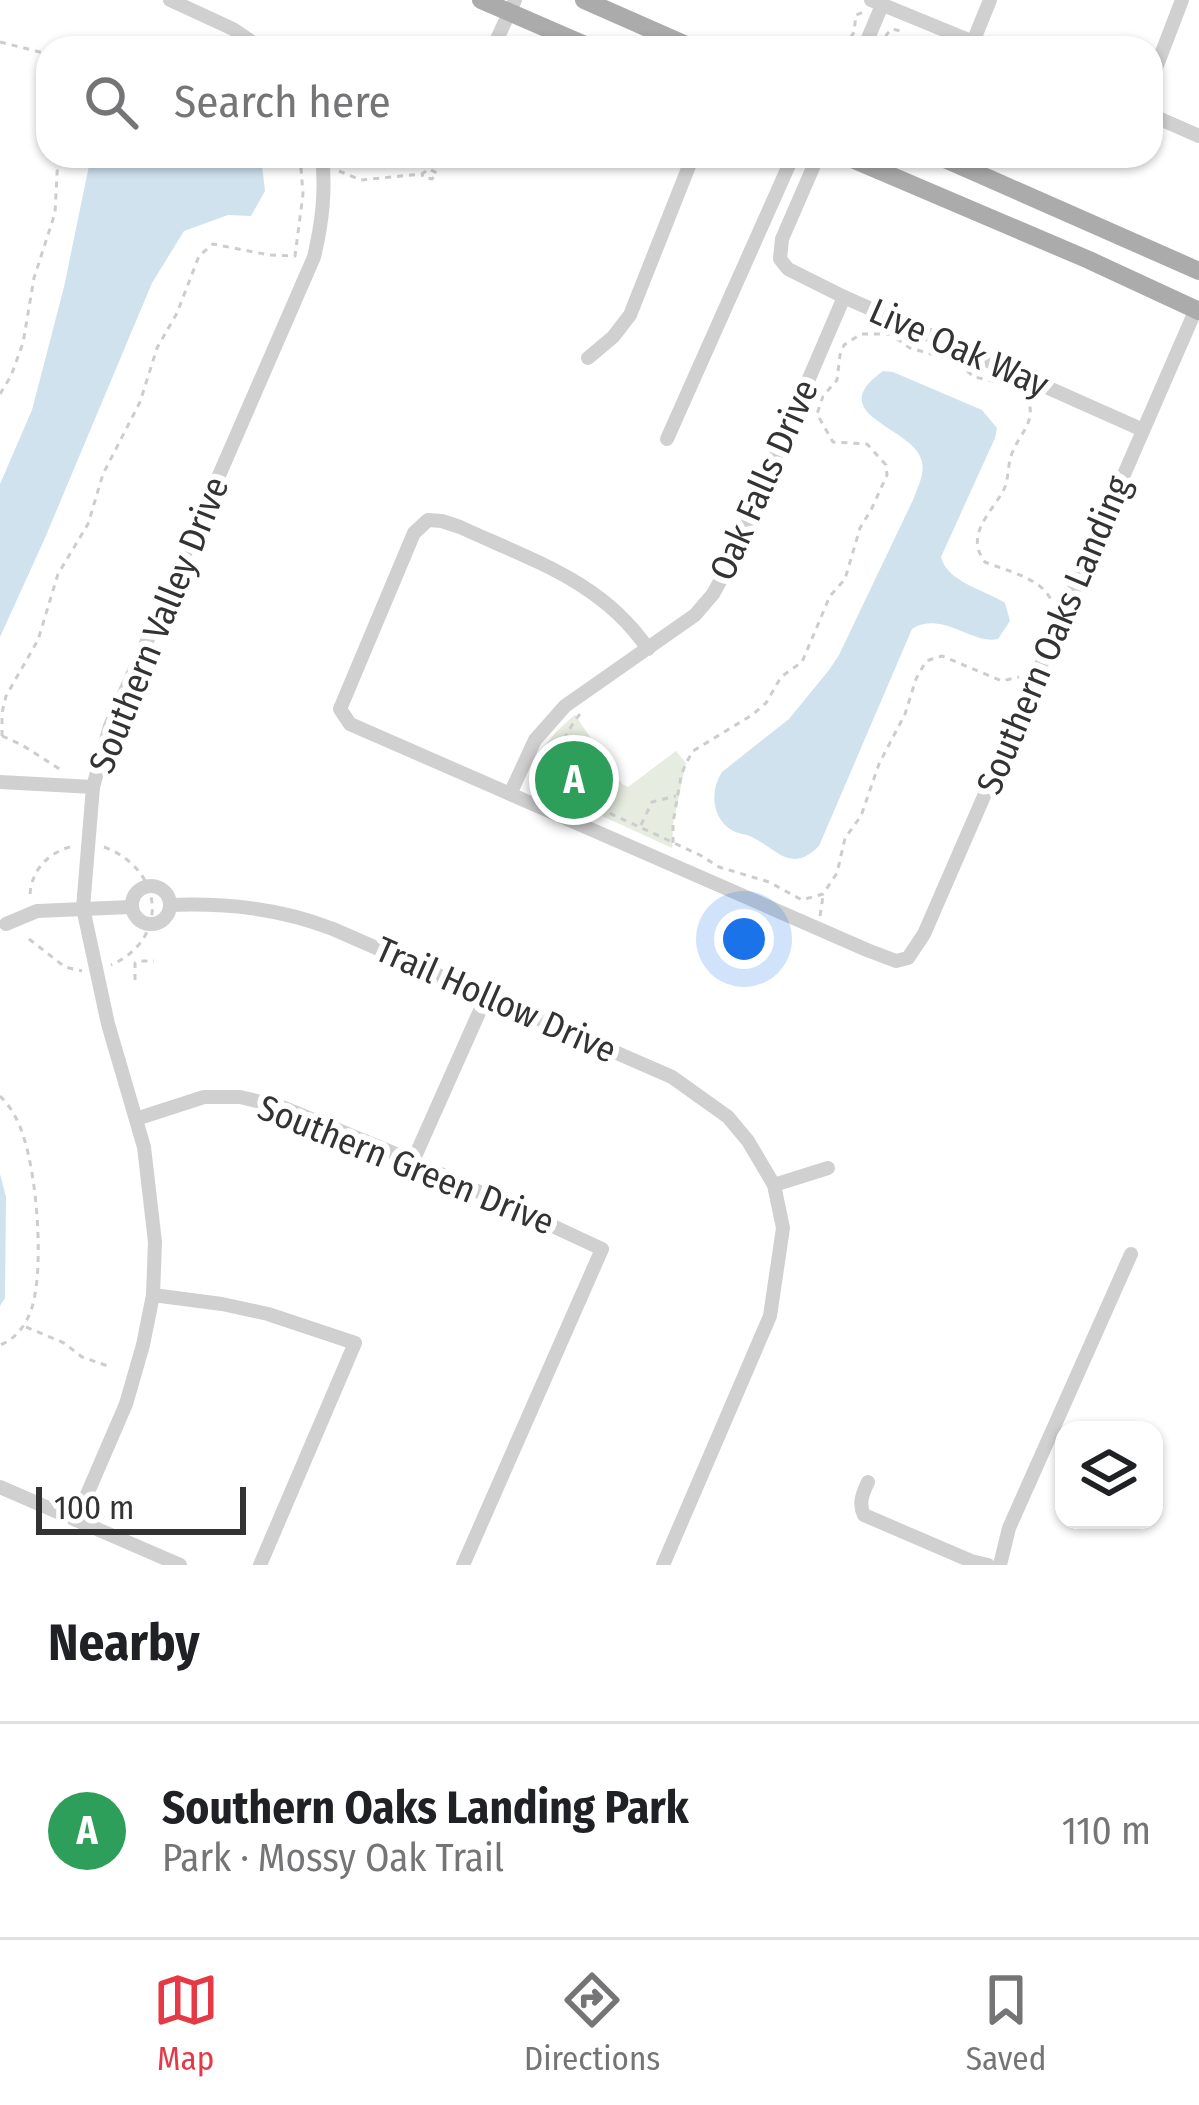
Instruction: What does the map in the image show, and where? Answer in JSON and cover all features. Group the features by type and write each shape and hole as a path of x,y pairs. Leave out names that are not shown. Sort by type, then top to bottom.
{"main road":[{"path":"481,0 513,6 569,36"},
{"path":"584,0 666,36"},
{"path":"873,168 1197,310"},
{"path":"965,168 1199,271"}],"street":[{"path":"170,0 243,36"},
{"path":"982,36 990,0"},
{"path":"1163,50 1182,0"},
{"path":"867,36 877,2 958,36"},
{"path":"499,36 513,6"},
{"path":"1163,120 1199,136"},
{"name":"Southern Valley Drive","path":"76,1520 131,1390 153,1294 155,1242 143,1147 108,1024 83,908 93,787 110,726 314,257 326,168"},
{"path":"588,358 630,315 688,168"},
{"path":"667,439 788,168"},
{"name":"Live Oak Way","path":"813,168 782,239 780,259 788,269 1143,430"},
{"name":"Oak Falls Drive","path":"512,791 536,740 566,706 695,615 713,594 844,297"},
{"name":"Southern Oaks Landing","path":"815,928 896,961 908,958 924,934 1197,310"},
{"path":"648,649 630,622 584,584 460,526 428,520 414,533 340,709 350,724 512,791 815,928"},
{"path":"0,782 93,787"},
{"name":"Trail Hollow Drive","path":"150,885 162,889 170,905 166,917 148,924 137,919 131,907 138,890 150,885"},
{"name":"Trail Hollow Drive","path":"170,905 219,904 305,918 672,1077 728,1118 774,1185"},
{"name":"Trail Hollow Drive","path":"6,924 37,910 131,907"},
{"path":"413,1160 486,997"},
{"name":"Southern Green Drive","path":"136,1119 204,1097 240,1097 282,1107 413,1160 602,1250 463,1565"},
{"path":"663,1565 770,1316 783,1228 774,1185 829,1168"},
{"path":"1000,1565 1009,1528 1131,1254"},
{"path":"153,1294 268,1314 355,1343 260,1565"},
{"path":"868,1482 862,1496 865,1515 968,1563 988,1565"},
{"path":"0,1487 180,1565"}],"path":[{"path":"885,36 892,29 901,31"},
{"path":"0,42 36,51"},
{"path":"0,394 22,343 34,278 55,213 57,168"},
{"path":"72,775 1,736 6,696 38,640 58,574 88,524 103,474 140,402 157,348 177,313 199,256 213,244 224,244 295,256 303,194 300,168"},
{"path":"334,168 361,180 422,174"},
{"path":"673,842 681,776 694,751 752,715 766,703 775,683 802,662 830,596 845,579 860,528 887,475 886,465 872,448 833,442 817,414 823,396 837,380 844,345 861,334 877,332 938,356"},
{"path":"953,359 974,377 1006,384"},
{"path":"1019,387 1032,407 1031,420 1014,450 1003,491 988,511 976,542 985,562 1042,586 1052,605"},
{"path":"580,714 560,751 559,775 579,799 719,867 769,882 802,900 823,894 837,874 845,838 861,816 926,661 942,656 1002,681 1023,672"},
{"path":"512,791 569,772"},
{"path":"640,826 652,802 679,796"},
{"path":"30,894 40,866 60,849 73,845"},
{"path":"815,928 823,894"},
{"path":"29,939 65,968 82,971"},
{"path":"129,955 136,962 154,961"},
{"path":"135,980 136,962"},
{"path":"0,1096 18,1120 27,1149 37,1223 36,1292 24,1326 0,1345"},
{"path":"24,1326 64,1343 82,1358 108,1366"}],"shaded area":[{"path":"575,715 628,787 676,751 686,763 672,848 530,783 539,754"}],"water":[{"path":"89,168 262,168 265,191 251,216 228,215 184,231 152,283 0,637 0,484 32,410"},
{"path":"883,371 982,410 997,428 941,557 959,579 1005,603 1010,621 998,639 988,640 934,623 912,629 819,846 792,859 726,826 717,812 716,787 722,772 789,719 829,670 913,500 922,471 916,450 866,410 862,399 866,386"},
{"path":"0,1174 6,1197 5,1298 0,1306"}],"place":[{"name":"Southern Oaks Landing Park","path":"574,780"}]}
